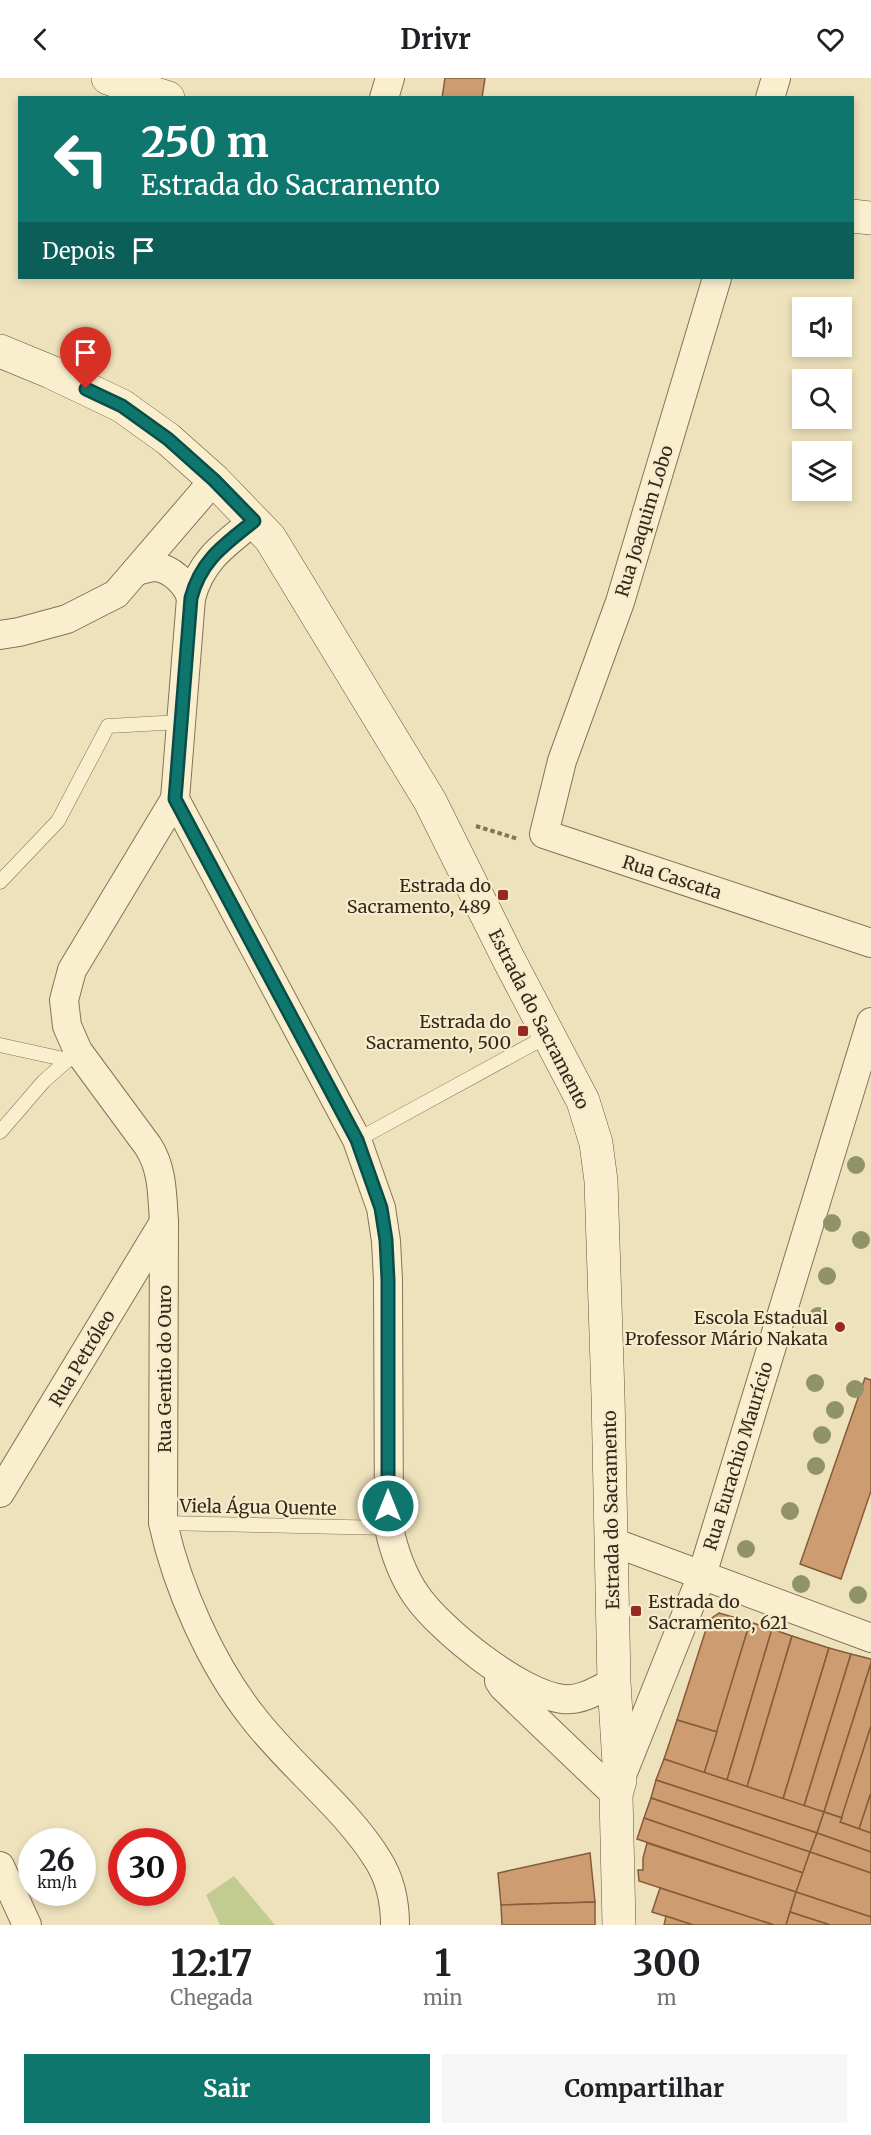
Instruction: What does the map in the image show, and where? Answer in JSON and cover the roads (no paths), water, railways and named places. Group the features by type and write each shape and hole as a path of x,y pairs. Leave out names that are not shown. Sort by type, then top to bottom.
{"street":[{"path":"108,78 162,96"},
{"path":"385,96 390,78"},
{"path":"771,96 776,78"},
{"path":"854,216 871,219"},
{"name":"Rua Joaquim Lobo","path":"544,834 562,761 620,602 717,279"},
{"name":"Estrada do Sacramento","path":"0,351 51,372 122,406 168,439 214,480 270,538 430,801 508,958 584,1101 596,1143 601,1181 618,1788 619,1925"},
{"path":"0,635 67,619 116,594 214,480"},
{"path":"254,521 214,553 195,582 191,598 175,799 357,1140 381,1208 386,1240 389,1528 393,1546 416,1595 438,1621 492,1665 542,1695 565,1699 580,1698 614,1682"},
{"path":"136,571 157,567 168,571 188,590 191,598"},
{"name":"Rua Gentio do Ouro","path":"175,799 72,970 64,1000 66,1026 73,1055 156,1158 160,1172 164,1222 163,1522 170,1552 192,1611 220,1666 251,1716 361,1836 379,1861 390,1887 395,1925"},
{"name":"Rua Cascata","path":"544,834 871,943"},
{"name":"Rua Eurachio Maurício","path":"618,1788 702,1575 871,1022"},
{"name":"Rua Petróleo","path":"0,1493 164,1222"},
{"path":"610,1541 871,1638"},
{"path":"492,1665 503,1687 618,1788"},
{"path":"4,1878 27,1925"}],"lane":[{"path":"0,882 58,821 108,726 181,722"},
{"path":"357,1140 549,1035"},
{"path":"0,1046 73,1055"},
{"path":"0,1132 44,1081 73,1055"},
{"name":"Viela Água Quente","path":"163,1522 389,1528"}],"place":[{"name":"Estrada do Sacramento, 489","path":"503,895"},
{"name":"Estrada do Sacramento, 500","path":"523,1031"},
{"name":"Escola Estadual Professor Mário Nakata","path":"840,1327"},
{"name":"Estrada do Sacramento, 621","path":"636,1611"}]}
